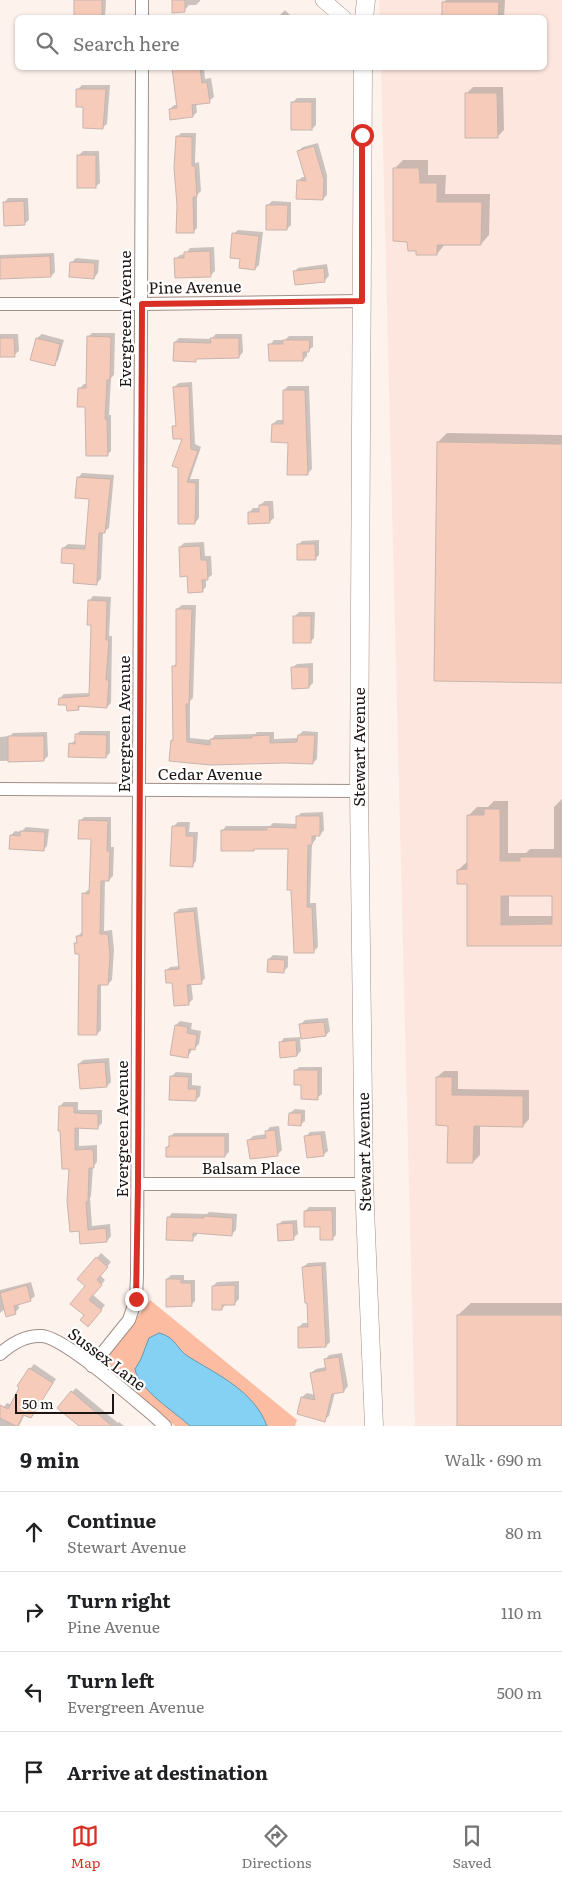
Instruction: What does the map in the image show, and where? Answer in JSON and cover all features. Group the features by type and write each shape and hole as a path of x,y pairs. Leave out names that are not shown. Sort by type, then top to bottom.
{"main road":[{"path":"364,15 366,0"},
{"name":"Stewart Avenue","path":"363,70 359,791 364,1184 374,1426"}],"street":[{"path":"142,0 142,15"},
{"path":"323,0 340,15"},
{"name":"Evergreen Avenue","path":"92,1366 129,1320 136,1299 140,790 142,70"},
{"name":"Pine Avenue","path":"0,304 362,301"},
{"name":"Cedar Avenue","path":"0,789 359,791"},
{"name":"Balsam Place","path":"138,1184 364,1184"},
{"name":"Sussex Lane","path":"0,1354 8,1346 22,1339 42,1336 62,1343 165,1426"}],"shaded area":[{"path":"379,0 562,0 562,1426 415,1426 381,70 547,70 547,15 380,15"},
{"path":"150,1300 297,1420 295,1426 175,1426 102,1364"}],"water":[{"path":"159,1333 173,1340 189,1357 234,1385 253,1403 267,1426 190,1426 158,1400 143,1384 135,1369 149,1338"}],"building":[{"path":"74,0 102,0 102,15 74,15"},
{"path":"172,0 185,0 185,12 172,13"},
{"path":"442,2 499,2 498,15 442,15"},
{"path":"172,70 200,70 202,83 207,82 210,103 192,105 193,117 170,120 169,109 177,108"},
{"path":"76,89 106,89 103,129 83,128 83,107 76,107"},
{"path":"465,93 497,93 498,138 465,138"},
{"path":"291,102 312,102 312,130 291,130"},
{"path":"176,136 192,137 192,166 195,166 197,197 193,197 194,233 176,233 177,205 174,168"},
{"path":"314,146 324,180 323,200 296,199 297,180 306,181 297,151"},
{"path":"77,155 96,155 96,188 77,188"},
{"path":"393,168 419,168 420,183 437,183 437,202 482,202 481,245 437,245 437,255 416,255 416,251 408,251 407,242 393,241"},
{"path":"24,201 25,225 4,226 3,202"},
{"path":"266,205 288,205 287,230 266,230"},
{"path":"232,233 259,236 255,270 239,268 240,259 230,258"},
{"path":"210,251 211,277 175,278 174,258 184,258 184,252"},
{"path":"50,256 51,277 0,279 0,258"},
{"path":"70,262 95,263 94,279 69,277"},
{"path":"324,268 325,282 295,285 293,271"},
{"path":"87,336 111,337 110,380 107,380 105,419 107,419 108,456 86,456 85,407 77,407 78,388 86,388"},
{"path":"0,338 14,338 15,357 0,357"},
{"path":"36,338 60,344 55,366 30,360"},
{"path":"210,338 239,338 239,358 196,359 196,362 173,361 174,342 211,343"},
{"path":"283,340 310,340 309,352 303,352 303,361 269,361 268,344 283,344"},
{"path":"189,386 191,449 198,451 187,482 196,483 195,524 178,524 178,468 172,466 182,439 173,439 172,426 176,426 173,387"},
{"path":"283,390 305,390 308,475 287,475 288,443 271,442 272,424 283,424"},
{"path":"437,442 562,444 562,683 434,681"},
{"path":"77,477 111,479 105,533 99,533 97,585 73,583 74,564 61,563 62,548 85,549 89,499 75,498"},
{"path":"259,505 269,505 270,523 248,524 248,512 259,512"},
{"path":"297,544 315,544 316,560 297,560"},
{"path":"200,546 201,560 207,560 208,580 202,580 203,592 188,593 187,576 180,577 179,547"},
{"path":"88,600 107,601 106,640 109,640 106,680 109,680 107,708 78,706 79,710 67,711 66,705 58,705 59,698 89,696 91,625 87,625"},
{"path":"176,609 192,609 189,704 186,704 187,742 210,745 210,739 252,738 252,736 270,735 270,743 297,742 298,735 315,735 313,764 210,765 169,761 171,740 173,741 172,666 176,666"},
{"path":"293,616 311,616 311,643 293,643"},
{"path":"291,667 309,667 309,688 292,689"},
{"path":"75,734 107,735 106,758 68,757 69,743 75,744"},
{"path":"8,736 44,736 44,761 8,762"},
{"path":"484,809 500,809 500,861 520,861 520,857 562,857 562,946 467,946 467,884 457,884 457,870 467,869 467,815 484,815","holes":["501,896 552,896 552,924 501,925"]},
{"path":"296,816 320,816 320,836 312,836 312,845 308,845 307,907 312,907 314,953 294,953 291,890 287,890 288,849 221,851 221,830 267,830 267,827 296,828"},
{"path":"79,820 108,821 109,881 101,881 100,934 108,934 110,955 108,985 98,985 97,1035 78,1035 79,954 75,954 74,943 77,943 76,936 82,936 82,893 89,894 91,839 78,839"},
{"path":"172,826 186,826 186,836 194,836 193,867 170,866"},
{"path":"20,831 45,832 44,851 9,849 10,835 20,836"},
{"path":"194,911 202,984 187,985 189,1005 174,1006 172,983 166,983 165,970 179,969 174,913"},
{"path":"268,959 285,960 284,973 267,972"},
{"path":"324,1022 326,1036 301,1039 299,1024"},
{"path":"175,1025 188,1027 187,1033 197,1035 195,1050 189,1049 188,1058 170,1055"},
{"path":"296,1040 297,1056 280,1058 279,1042"},
{"path":"105,1062 107,1087 80,1089 78,1064"},
{"path":"294,1070 318,1070 318,1100 301,1099 301,1085 294,1085"},
{"path":"170,1076 189,1077 188,1089 197,1089 196,1101 169,1100"},
{"path":"436,1077 452,1077 452,1095 523,1096 523,1127 474,1126 473,1163 447,1163 448,1126 436,1125"},
{"path":"59,1106 74,1106 74,1113 98,1114 98,1129 75,1128 75,1150 93,1149 94,1168 89,1168 88,1202 86,1202 88,1230 106,1228 107,1242 80,1244 79,1231 70,1232 67,1201 69,1169 62,1169 60,1131 58,1131"},
{"path":"289,1113 302,1113 301,1126 288,1125"},
{"path":"275,1130 278,1156 250,1159 247,1140 266,1138 265,1131"},
{"path":"321,1134 324,1156 307,1158 304,1136"},
{"path":"169,1136 225,1136 225,1157 166,1157 166,1147 169,1147"},
{"path":"332,1210 333,1240 320,1240 320,1227 304,1227 304,1211"},
{"path":"204,1216 233,1218 232,1236 193,1233 193,1241 166,1240 167,1217 204,1218"},
{"path":"293,1223 294,1240 278,1241 277,1224"},
{"path":"96,1257 108,1267 97,1280 102,1285 89,1300 102,1310 88,1327 80,1320 84,1315 70,1304 85,1286 77,1279"},
{"path":"322,1265 326,1347 298,1348 298,1327 308,1327 302,1267"},
{"path":"166,1279 181,1279 181,1283 191,1283 192,1306 166,1307"},
{"path":"27,1285 31,1301 14,1306 16,1314 6,1317 0,1293"},
{"path":"235,1285 235,1305 222,1305 222,1310 212,1310 212,1286"},
{"path":"457,1315 562,1315 562,1426 457,1426"},
{"path":"339,1357 344,1392 332,1394 325,1422 297,1414 301,1397 315,1400 310,1373 326,1370 324,1359"},
{"path":"29,1368 53,1383 31,1418 23,1415 18,1426 16,1426 0,1418 0,1405 8,1409 19,1388 17,1386"},
{"path":"71,1391 112,1426 79,1426 57,1408"}],"route":[{"path":"136,1299 142,304 362,301 362,135"}]}
